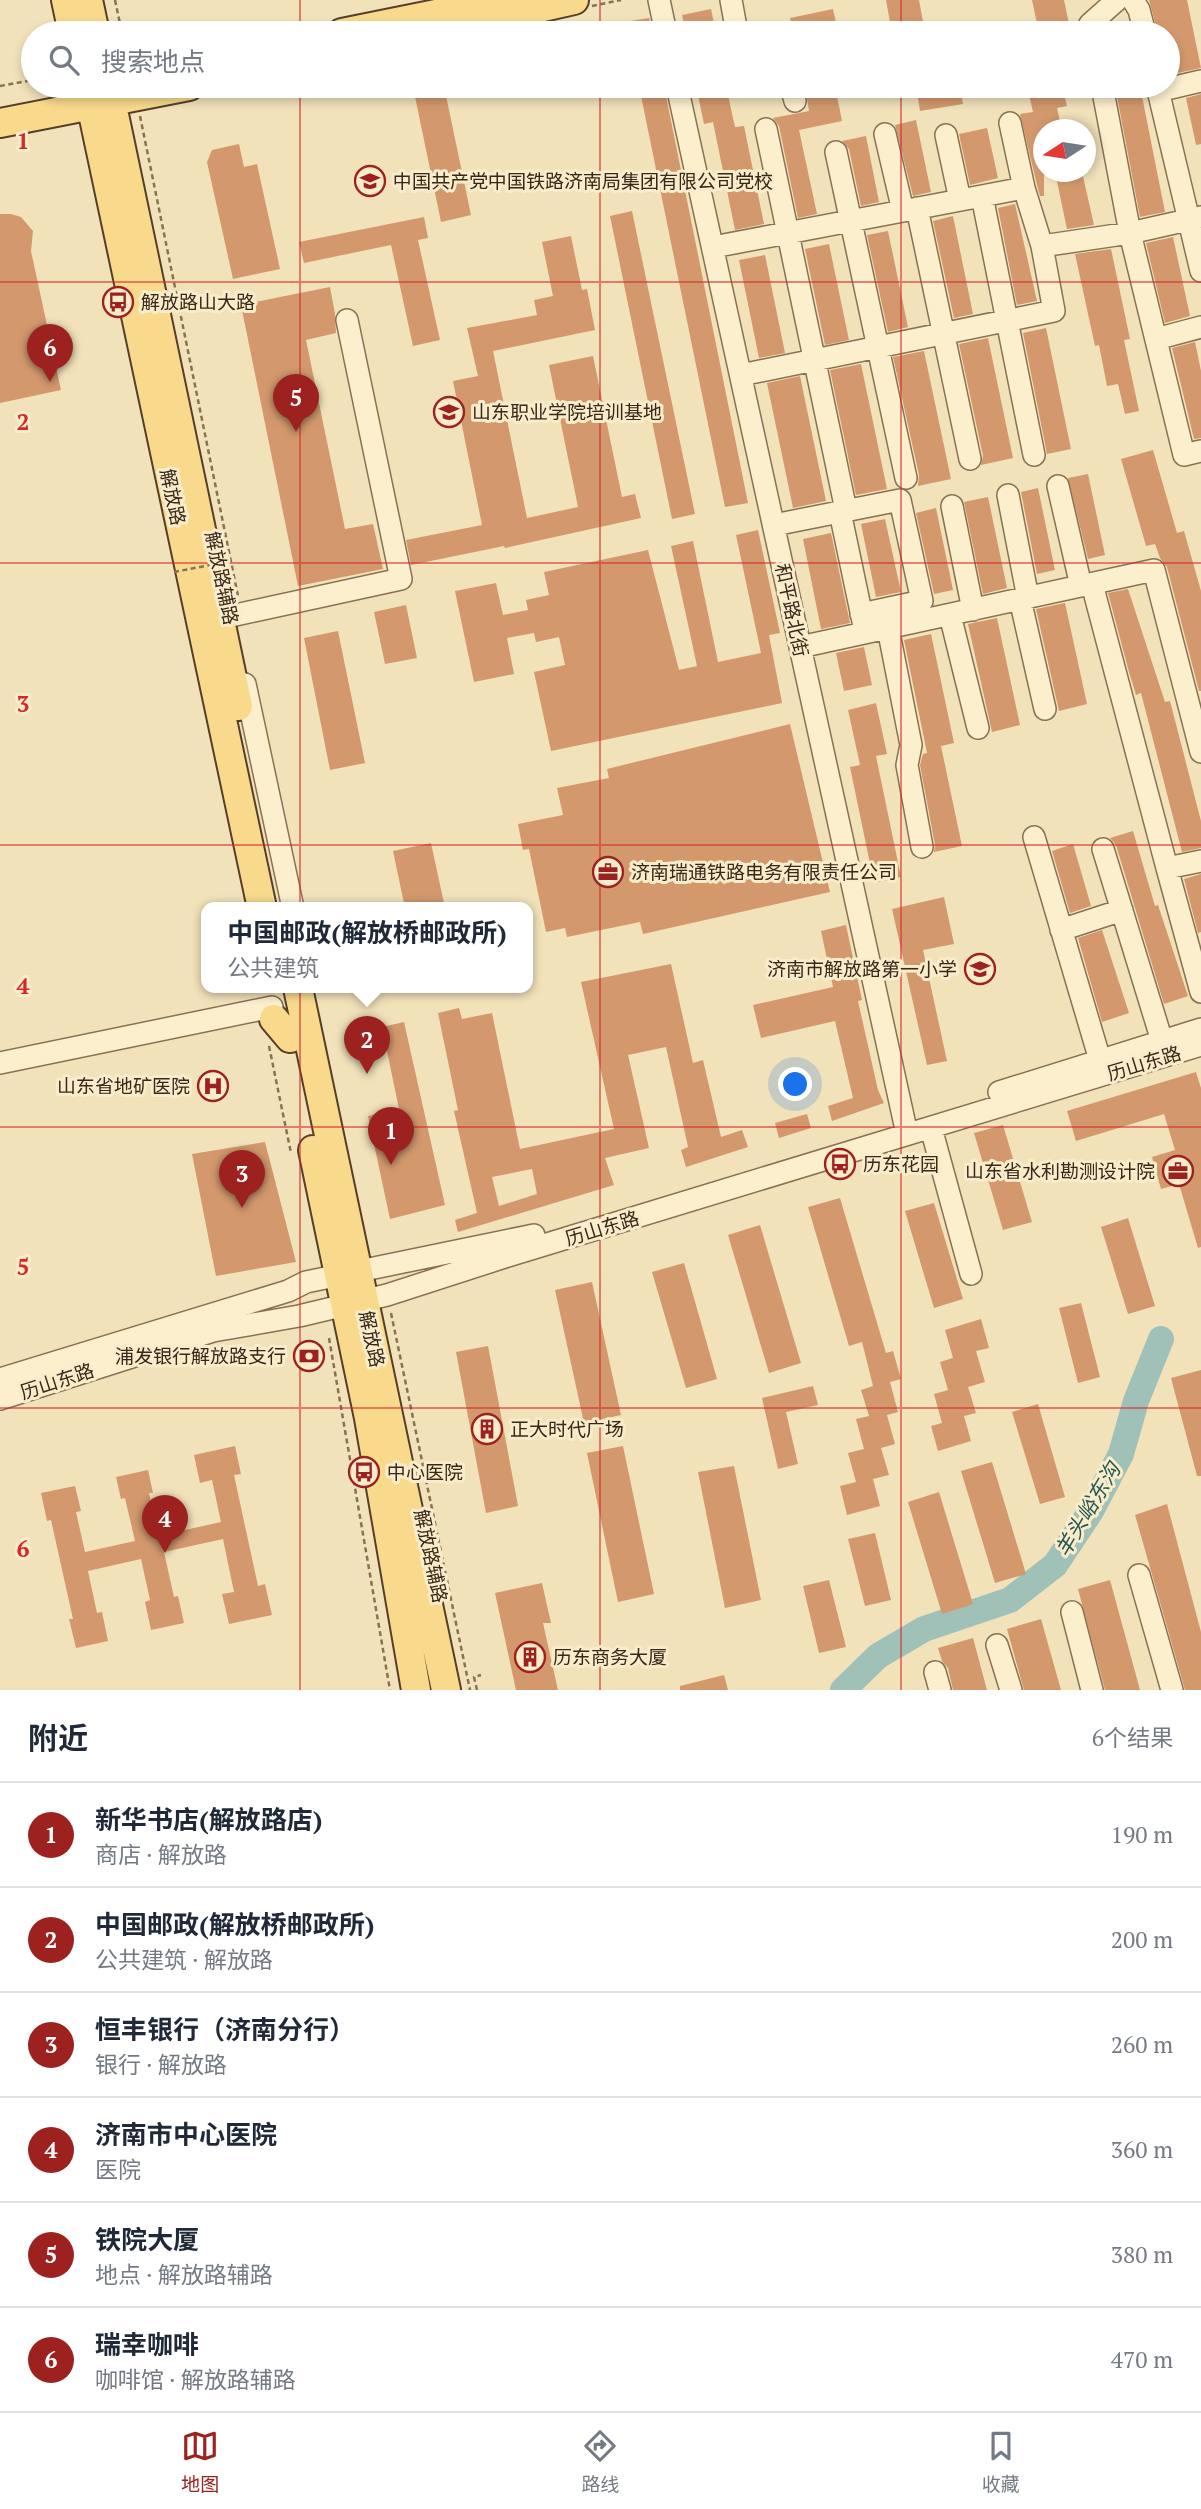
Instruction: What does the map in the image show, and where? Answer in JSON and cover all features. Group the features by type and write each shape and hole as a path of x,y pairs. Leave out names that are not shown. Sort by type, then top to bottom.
{"main road":[{"path":"66,0 70,21"},
{"path":"88,0 92,21"},
{"path":"401,21 505,0"},
{"path":"479,21 574,0"},
{"path":"0,107 59,98"},
{"path":"0,123 71,110 89,98"},
{"name":"解放路","path":"99,98 261,902"},
{"name":"解放路","path":"131,248 280,902"},
{"name":"解放路","path":"296,993 287,1013 355,1303 386,1417 446,1690"},
{"path":"365,1462 386,1417"},
{"name":"解放路","path":"386,1417 414,1690"}],"street":[{"path":"659,0 663,21"},
{"path":"731,0 735,21"},
{"path":"1093,21 1117,0"},
{"path":"1133,0 1142,21"},
{"path":"1180,85 1201,82"},
{"name":"和平路北街","path":"680,98 906,1128"},
{"path":"1104,98 1130,233 1184,455 1201,451"},
{"path":"1161,98 1195,219 1201,271"},
{"path":"741,375 1054,311 1042,246 1024,188 1010,122"},
{"path":"766,129 815,359 863,623"},
{"path":"885,134 910,210 944,334 970,459"},
{"path":"946,135 960,201"},
{"path":"836,152 906,478"},
{"path":"713,247 1024,188"},
{"path":"982,196 1034,455"},
{"path":"1042,246 1130,233 1195,219"},
{"path":"131,248 122,303 250,902"},
{"name":"解放路辅路","path":"131,248 236,615 292,902"},
{"path":"236,615 401,579 347,320"},
{"path":"1156,338 1201,327"},
{"path":"1058,486 1201,992"},
{"path":"1008,495 1045,709"},
{"path":"774,525 900,500 922,601 800,647"},
{"path":"952,506 973,610"},
{"path":"863,623 888,628 1154,570 1201,752"},
{"path":"950,615 978,728"},
{"path":"888,628 911,745 906,765 922,847"},
{"path":"1034,837 1100,1060"},
{"path":"1102,849 1162,1041"},
{"path":"1167,868 1201,861"},
{"path":"1062,930 1122,910"},
{"path":"0,1063 287,1013"},
{"name":"历山东路","path":"0,1399 213,1331 355,1303 906,1128 1100,1060 1201,1029"},
{"name":"历山东路","path":"0,1379 288,1291 306,1282 490,1243 517,1240 906,1128 931,1128 1201,1045"},
{"path":"931,1128 971,1273"},
{"name":"解放路辅路","path":"386,1417 459,1690"},
{"path":"365,1462 414,1690"},
{"path":"1139,1575 1172,1690"},
{"path":"1072,1612 1092,1690"},
{"path":"997,1645 1010,1690"}],"path":[{"path":"115,0 119,21"},
{"path":"0,86 21,82"},
{"path":"100,98 236,615"},
{"path":"174,572 226,562"},
{"path":"287,1013 293,1160"},
{"path":"355,1303 390,1690"},
{"path":"355,1303 470,1690"},
{"path":"477,1690 474,1677 481,1675"}],"building":[{"path":"886,0 919,0 923,21 890,21"},
{"path":"1032,0 1064,0 1068,21 1036,21"},
{"path":"1149,0 1187,0 1201,68 1180,72 1180,21 1155,21"},
{"path":"711,9 714,21 683,21 682,15"},
{"path":"833,9 836,21 791,21 790,18"},
{"path":"1201,94 1201,144 1196,145 1186,98"},
{"path":"415,98 447,98 471,215 441,222"},
{"path":"641,98 666,98 748,503 725,507"},
{"path":"699,98 729,98 735,127 744,126 764,224 735,230 713,122 704,124"},
{"path":"807,98 837,98 842,121 799,130 817,214 798,218 779,126 773,118 809,111"},
{"path":"918,98 962,98 963,104 920,111"},
{"path":"1030,98 1065,98 1067,106 1057,108 1060,119 1033,119 1033,167 1020,114 1033,112"},
{"path":"1117,98 1142,98 1165,212 1140,217"},
{"path":"916,120 931,192 913,196 895,125"},
{"path":"987,128 998,178 970,185 959,134"},
{"path":"866,136 879,202 861,206 849,149 842,141"},
{"path":"239,144 244,167 257,164 280,269 233,279 207,162 212,150"},
{"path":"1037,182 1044,182 1044,196 1040,196"},
{"path":"1057,182 1084,182 1094,225 1067,229"},
{"path":"1015,204 1037,301 1017,305 998,208"},
{"path":"632,211 695,514 672,519 610,216"},
{"path":"0,214 21,217 33,231 31,251 61,390 0,403"},
{"path":"953,216 973,314 954,318 933,221"},
{"path":"424,217 428,238 418,240 440,340 413,346 391,245 304,263 299,242"},
{"path":"888,231 908,327 888,332 867,235"},
{"path":"571,236 582,290 587,289 595,330 493,351 527,518 578,507 549,365 593,356 622,497 635,494 641,518 505,548 504,546 411,565 406,540 482,525 453,381 478,376 467,328 537,315 534,300 553,296 542,242"},
{"path":"1173,237 1190,316 1165,323 1146,243"},
{"path":"829,244 849,340 825,345 805,249"},
{"path":"1111,249 1130,339 1124,340 1139,411 1125,414 1118,384 1107,386 1099,345 1095,346 1075,254"},
{"path":"765,255 785,353 759,358 739,260"},
{"path":"330,287 336,333 306,340 345,529 373,524 383,569 298,586 241,305"},
{"path":"1046,328 1071,449 1047,454 1023,333"},
{"path":"988,338 1013,458 981,465 983,456 959,344"},
{"path":"1195,342 1201,371 1201,438 1194,439 1172,348"},
{"path":"924,351 951,479 918,486 919,475 893,357"},
{"path":"861,364 887,489 856,495 830,370"},
{"path":"800,376 826,501 793,508 767,383"},
{"path":"1153,450 1177,533 1184,531 1201,591 1201,691 1167,567 1155,544 1146,546 1121,459"},
{"path":"1088,474 1105,555 1088,559 1068,478"},
{"path":"1038,488 1055,570 1037,574 1021,492"},
{"path":"988,497 1007,588 983,594 964,502"},
{"path":"936,508 953,590 934,594 916,513"},
{"path":"885,519 901,592 876,597 861,524"},
{"path":"758,530 780,633 769,635 782,703 551,751 534,672 565,665 559,637 536,642 534,633 507,638 514,674 474,682 455,591 496,583 503,615 528,610 526,600 549,595 544,572 648,550 679,670 697,666 671,546 693,541 718,662 761,653 736,535"},
{"path":"831,533 850,623 821,629 803,539"},
{"path":"1128,589 1165,702 1170,701 1201,821 1201,848 1182,852 1141,693 1136,695 1129,672 1108,593"},
{"path":"1065,603 1087,704 1059,711 1036,609"},
{"path":"406,605 417,658 385,664 374,612"},
{"path":"997,618 1020,725 992,732 968,624"},
{"path":"338,631 365,763 330,770 304,638"},
{"path":"931,634 954,743 941,746 962,846 934,852 920,765 923,754 927,753 904,640"},
{"path":"864,647 872,685 844,691 836,653"},
{"path":"876,703 887,754 876,756 901,877 874,883 850,767 860,765 848,710"},
{"path":"790,724 830,892 643,934 640,922 567,937 565,928 546,932 529,849 523,850 518,824 563,815 557,788 609,778 607,769"},
{"path":"1133,831 1155,906 1158,905 1188,996 1164,1004 1116,845 1110,838"},
{"path":"431,843 444,902 404,902 393,851"},
{"path":"1073,844 1091,906 1070,913 1052,851"},
{"path":"1201,874 1201,932 1198,933 1184,879"},
{"path":"944,897 954,944 923,950 947,1061 927,1065 892,909"},
{"path":"846,925 862,1000 858,1001 878,1090 884,1103 832,1121 828,1106 853,1098 835,1021 761,1038 753,1005 833,987 821,931"},
{"path":"1102,930 1129,1013 1102,1022 1078,938"},
{"path":"671,964 693,1063 703,1060 721,1137 742,1130 748,1147 686,1167 681,1150 688,1147 666,1047 628,1055 649,1148 605,1158 614,1185 458,1232 455,1220 477,1213 454,1111 458,1110 438,1013 459,1008 462,1019 492,1013 520,1149 614,1129 581,982","holes":["532,1169 537,1194 499,1206 492,1177"]},
{"path":"404,1022 445,1205 390,1219 368,1116 399,1109 382,1027"},
{"name":"山东省水利勘测设计院","path":"1196,1072 1201,1088 1201,1247 1198,1248 1179,1184 1161,1189 1152,1157 1175,1150 1164,1114 1076,1141 1067,1111"},
{"path":"807,1114 811,1128 779,1138 775,1123"},
{"path":"1003,1125 1032,1222 1003,1230 974,1133"},
{"path":"265,1142 296,1262 216,1276 192,1154"},
{"path":"840,1198 886,1353 893,1351 901,1379 890,1382 898,1412 887,1415 895,1444 881,1448 889,1475 873,1479 880,1506 847,1515 840,1486 856,1482 848,1453 864,1449 856,1419 869,1416 861,1390 873,1386 862,1342 849,1346 808,1207"},
{"path":"934,1203 963,1299 934,1308 905,1211"},
{"path":"1128,1218 1155,1306 1128,1314 1101,1227"},
{"path":"760,1225 801,1363 769,1373 728,1235"},
{"path":"684,1263 717,1379 686,1388 652,1272"},
{"path":"592,1282 621,1415 584,1423 555,1290"},
{"path":"1081,1303 1100,1377 1078,1383 1059,1308"},
{"path":"981,1319 989,1348 976,1351 985,1382 968,1387 976,1413 964,1416 971,1441 938,1451 931,1426 942,1423 934,1394 948,1390 940,1362 953,1358 945,1330"},
{"name":"正大时代广场","path":"488,1346 518,1506 486,1513 456,1352"},
{"path":"1201,1370 1201,1476 1197,1476 1171,1378"},
{"path":"813,1386 818,1405 786,1412 798,1464 778,1469 762,1398"},
{"path":"1038,1404 1065,1497 1040,1504 1012,1412"},
{"path":"235,1446 241,1474 234,1475 258,1586 265,1584 272,1615 229,1624 222,1594 234,1592 223,1539 164,1552 174,1597 178,1596 184,1623 151,1630 145,1602 150,1600 141,1559 88,1571 97,1613 102,1612 108,1641 76,1648 69,1619 73,1619 51,1520 47,1521 41,1493 75,1486 81,1511 76,1512 85,1552 135,1541 125,1498 121,1499 116,1477 148,1470 153,1493 149,1493 158,1536 221,1522 212,1480 200,1483 194,1455"},
{"path":"623,1446 654,1594 618,1602 587,1453"},
{"path":"992,1462 1026,1574 995,1583 961,1471"},
{"path":"734,1466 761,1600 725,1608 698,1472"},
{"path":"939,1492 973,1604 942,1614 908,1502"},
{"path":"1167,1504 1201,1632 1201,1690 1185,1690 1135,1515"},
{"path":"875,1533 891,1600 865,1606 848,1539"},
{"path":"829,1580 846,1647 819,1653 803,1586"},
{"path":"1110,1580 1140,1690 1105,1690 1078,1589"},
{"name":"历东商务大厦","path":"542,1583 551,1623 543,1623 558,1690 516,1690 495,1593"},
{"path":"1041,1619 1061,1690 1024,1690 1020,1676 1007,1629"},
{"path":"973,1638 987,1690 953,1690 948,1668 942,1661 938,1648"},
{"path":"724,1675 728,1690 680,1690 680,1686"}],"waterway":[{"name":"羊头峪东沟","path":"843,1690 878,1656 924,1629 1010,1600 1055,1565 1091,1511 1121,1454 1136,1401 1161,1339"}],"place":[{"name":"中国共产党中国铁路济南局集团有限公司党校","path":"370,181"},
{"name":"解放路山大路","path":"118,302"},
{"name":"瑞幸咖啡","path":"50,382"},
{"name":"山东职业学院培训基地","path":"449,412"},
{"name":"铁院大厦","path":"296,432"},
{"name":"济南瑞通铁路电务有限责任公司","path":"608,872"},
{"name":"济南市解放路第一小学","path":"980,969"},
{"name":"中国邮政(解放桥邮政所)","path":"367,1074"},
{"name":"山东省地矿医院","path":"213,1086"},
{"name":"历东花园","path":"840,1164"},
{"name":"新华书店(解放路店)","path":"391,1165"},
{"name":"山东省水利勘测设计院","path":"1178,1171"},
{"name":"恒丰银行（济南分行）","path":"242,1208"},
{"name":"浦发银行解放路支行","path":"309,1356"},
{"name":"正大时代广场","path":"487,1429"},
{"name":"中心医院","path":"364,1472"},
{"name":"济南市中心医院","path":"165,1553"},
{"name":"历东商务大厦","path":"530,1657"}]}
